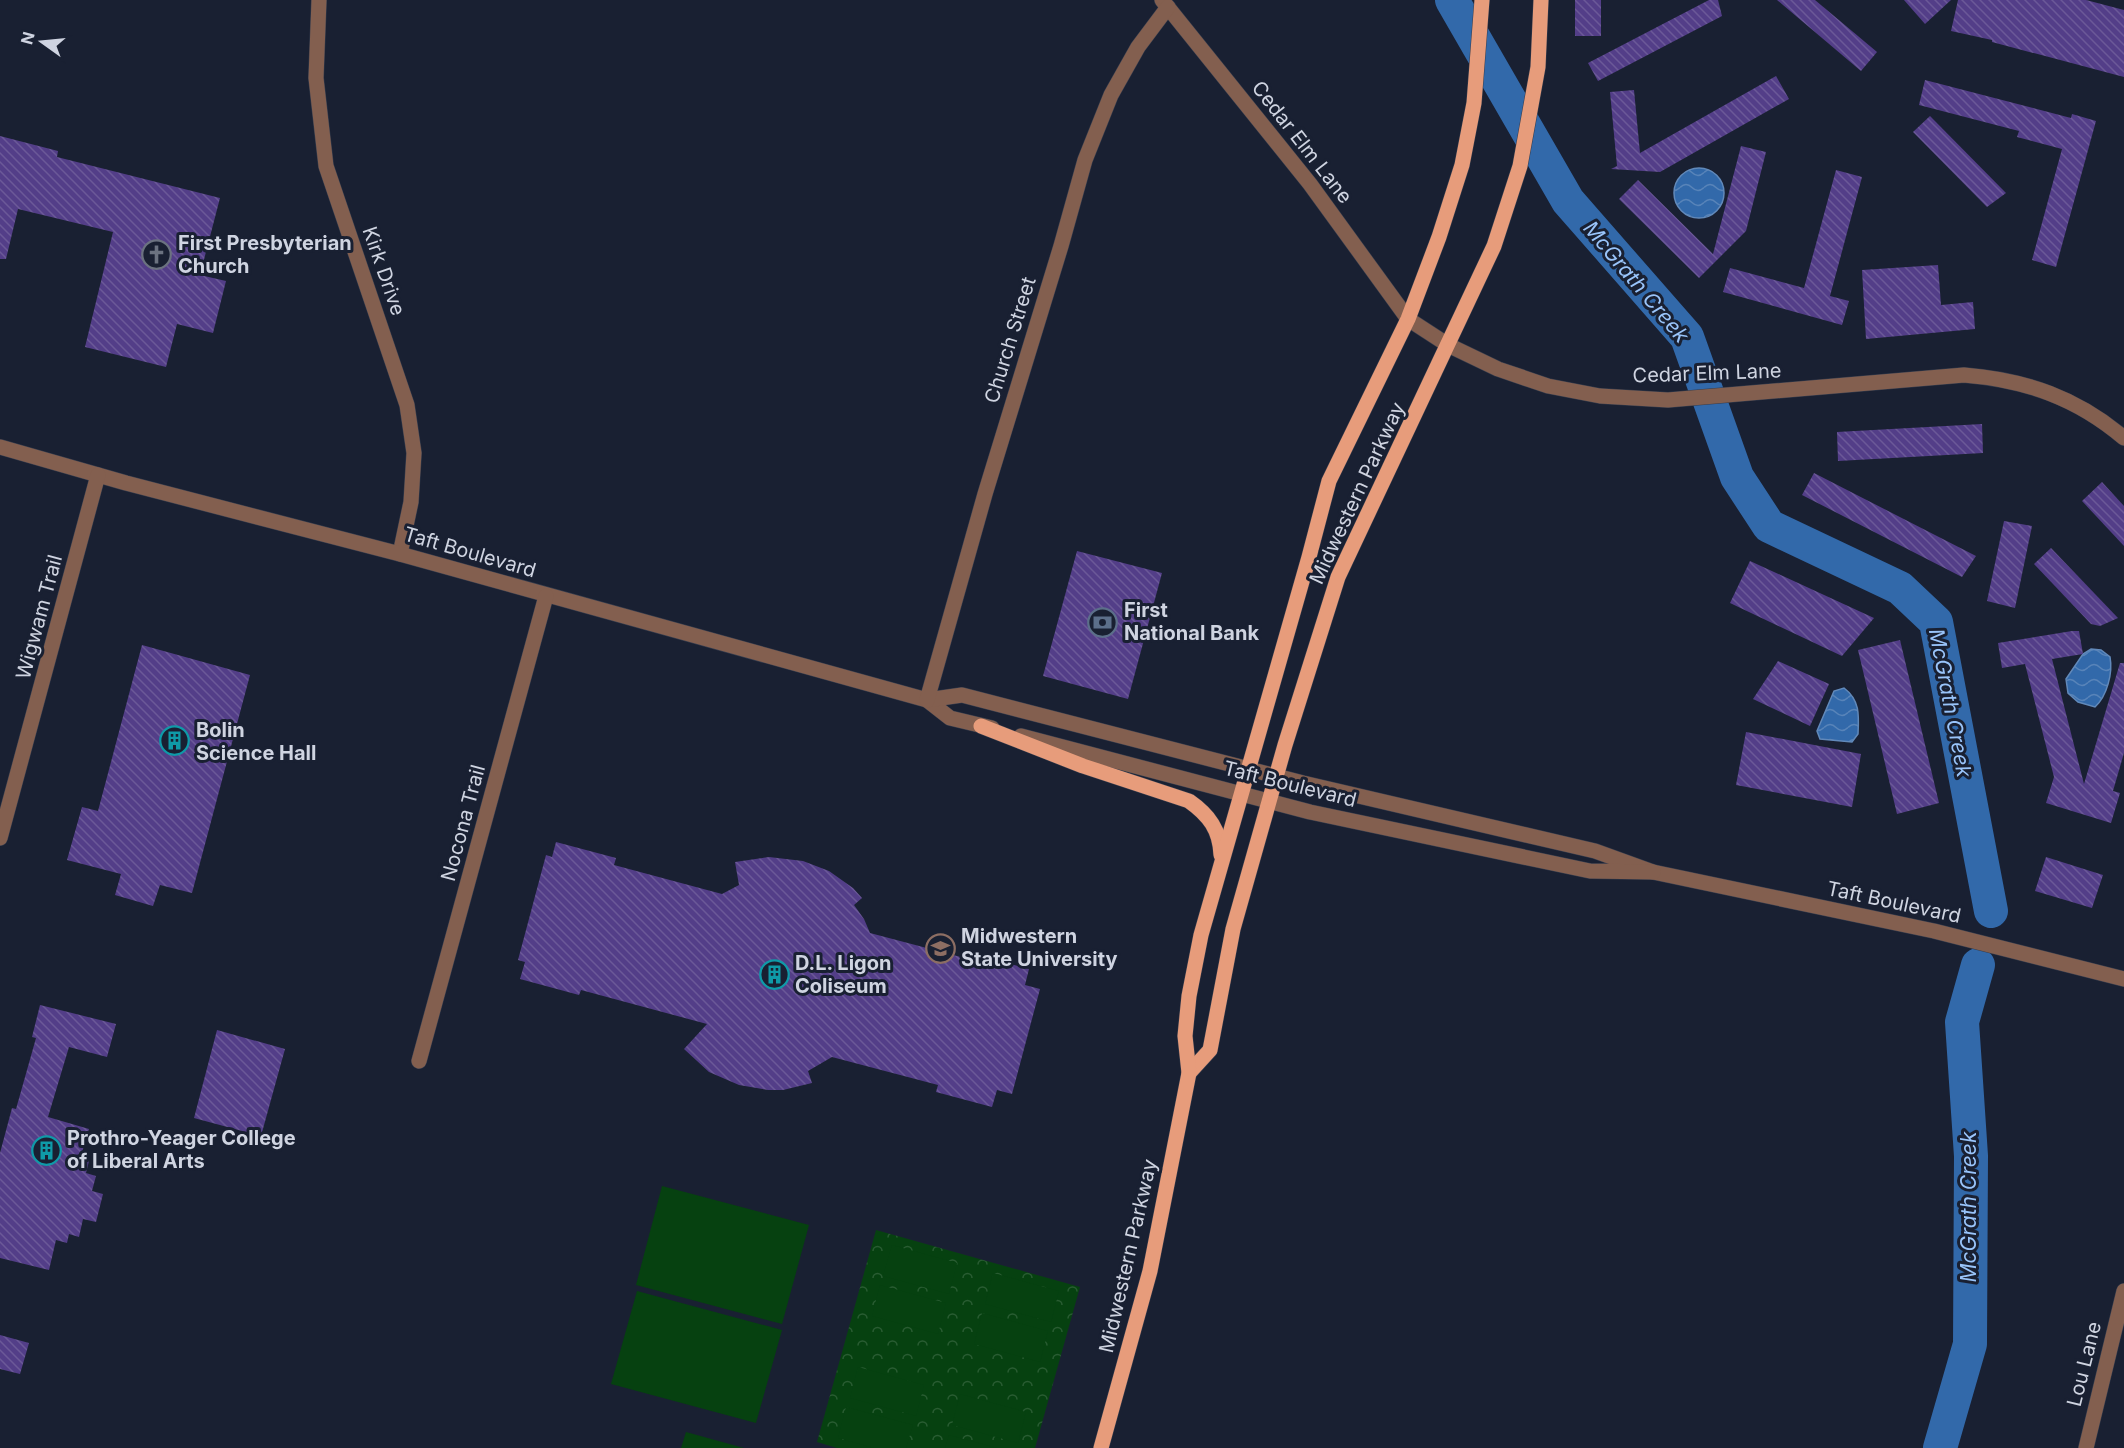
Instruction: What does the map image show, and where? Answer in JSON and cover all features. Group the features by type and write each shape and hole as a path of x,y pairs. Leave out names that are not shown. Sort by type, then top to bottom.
{"main road":[{"name":"Midwestern Parkway","path":"1189,1073 1210,1050 1233,929 1276,776 1338,577 1494,246 1520,166 1538,67 1541,0"},
{"name":"Midwestern Parkway","path":"1101,1448 1150,1271 1189,1073 1185,1036 1189,996 1201,935 1329,481 1408,319 1439,237 1461,165 1474,103 1482,8"},
{"path":"981,726 1083,765 1189,801 1204,812 1215,826 1220,843 1221,862"}],"street":[{"name":"Kirk Drive","path":"320,0 316,78 326,166 407,405 414,453 411,502 400,554"},
{"name":"Cedar Elm Lane","path":"1165,3 1310,184 1408,319 1448,345 1505,372 1548,386 1600,396 1668,400 1964,375 1988,377 2047,392 2077,406 2124,438"},
{"name":"Church Street","path":"927,700 985,494 1085,160 1112,95 1165,3"},
{"name":"Taft Boulevard","path":"0,447 400,554 927,700 950,717 981,726 1310,812 1590,871 1653,872"},
{"name":"Wigwam Trail","path":"0,838 98,475"},
{"name":"Nocona Trail","path":"419,1061 546,596"},
{"name":"Taft Boulevard","path":"927,700 962,695 1247,769 1595,851 1653,872 1934,931 2124,979"},
{"name":"Lou Lane","path":"2085,1448 2124,1291"}],"green space":[{"path":"662,1186 809,1225 782,1324 636,1285"},
{"path":"876,1230 1080,1287 1035,1448 837,1448 817,1442"},
{"path":"892,1245 957,1263 949,1294 883,1276"},
{"path":"993,1273 1059,1291 1051,1322 985,1304"},
{"path":"880,1285 946,1303 938,1334 872,1316"},
{"path":"637,1291 782,1330 756,1423 611,1384"},
{"path":"982,1313 1048,1331 1040,1362 974,1344"},
{"path":"858,1367 924,1385 916,1416 850,1398"},
{"path":"960,1394 1026,1412 1018,1443 952,1425"},
{"path":"846,1407 913,1425 906,1448 874,1448 838,1438"},
{"path":"686,1432 744,1448 681,1448"},
{"path":"949,1435 997,1448 945,1448"}],"water":[{"path":"1699,168 1717,175 1724,193 1717,211 1699,218 1681,211 1674,193 1681,175"},
{"path":"2091,649 2101,650 2110,657 2111,663 2106,691 2095,707 2078,702 2068,693 2066,679 2083,654"},
{"path":"1844,688 1856,703 1858,734 1852,742 1820,739 1817,731 1834,691"}],"building":[{"path":"1575,0 1601,0 1601,36 1575,36"},
{"path":"1709,0 1718,0 1722,16 1598,81 1588,63"},
{"path":"1777,0 1815,0 1877,52 1861,71"},
{"path":"1904,0 1951,0 1925,24"},
{"path":"1958,0 2086,0 2124,10 2124,77 1992,42 1992,40 1951,31"},
{"path":"1776,76 1789,99 1660,172 1611,169 1617,166 1610,92 1634,90 1640,153"},
{"path":"1925,80 2071,118 2072,114 2096,121 2056,267 2032,260 2062,149 2017,137 2019,131 1919,105"},
{"path":"1930,116 2006,193 1987,207 1913,132"},
{"name":"First Presbyterian Church","path":"0,136 58,151 57,157 220,198 200,275 226,281 213,333 177,324 166,367 85,347 113,232 18,209 6,259 0,259"},
{"path":"1741,146 1766,152 1746,231 1699,278 1619,199 1638,180 1713,254"},
{"path":"1836,170 1862,177 1830,296 1849,301 1842,325 1723,292 1730,268 1804,288"},
{"path":"1938,265 1941,305 1973,302 1975,329 1866,339 1862,270"},
{"path":"1982,424 1983,453 1838,461 1837,432"},
{"path":"1814,473 1976,556 1962,577 1802,495"},
{"path":"2102,482 2124,506 2124,546 2082,501"},
{"path":"2004,521 2032,526 2015,608 1987,601"},
{"path":"2051,548 2118,618 2100,626 2091,624 2034,564"},
{"name":"First National Bank","path":"1077,551 1162,573 1128,699 1043,676"},
{"path":"1750,561 1874,618 1842,656 1730,603"},
{"path":"2079,631 2083,654 2052,659 2084,784 2120,663 2124,663 2124,753 2113,791 2120,793 2111,823 2046,803 2054,777 2025,664 2002,668 1998,643"},
{"path":"1900,640 1939,803 1897,814 1858,650"},
{"name":"Bolin Science Hall","path":"142,645 250,675 192,893 160,885 153,906 115,895 121,874 67,860 82,807 98,811"},
{"path":"1778,661 1829,684 1810,726 1753,699"},
{"path":"1746,732 1861,754 1852,807 1736,785"},
{"name":"D.L. Ligon Coliseum","path":"556,842 616,858 614,865 722,894 739,885 735,862 769,857 803,861 829,871 853,888 862,898 854,905 870,933 972,960 973,954 1029,969 1025,985 1040,989 1012,1094 997,1090 992,1107 936,1092 938,1085 832,1057 808,1071 812,1083 783,1090 739,1085 709,1072 684,1049 707,1024 581,990 579,995 520,979 525,962 518,960 546,855 552,857"},
{"path":"2046,857 2103,875 2092,908 2035,891"},
{"name":"Prothro-Yeager College of Liberal Arts","path":"40,1005 116,1024 107,1057 69,1047 48,1117 89,1129 80,1159 89,1161 86,1173 96,1176 92,1191 103,1194 96,1222 83,1219 79,1237 69,1234 67,1243 56,1240 49,1270 0,1258 0,1153 12,1108 16,1109 36,1038 32,1037"},
{"path":"217,1030 285,1049 261,1136 194,1118"},
{"path":"0,1335 29,1343 20,1374 0,1369"}],"waterway":[{"name":"McGrath Creek","path":"1452,0 1568,201 1687,337 1737,477 1769,526 1900,588 1936,622 1991,911"},
{"name":"McGrath Creek","path":"1940,1448 1970,1344 1971,1156 1962,1022 1978,965"}],"place":[{"name":"First Presbyterian Church","path":"157,254"},
{"name":"First National Bank","path":"1103,622"},
{"name":"Bolin Science Hall","path":"175,741"},
{"name":"Midwestern State University","path":"940,948"},
{"name":"D.L. Ligon Coliseum","path":"774,974"},
{"name":"Prothro-Yeager College of Liberal Arts","path":"46,1150"}]}
